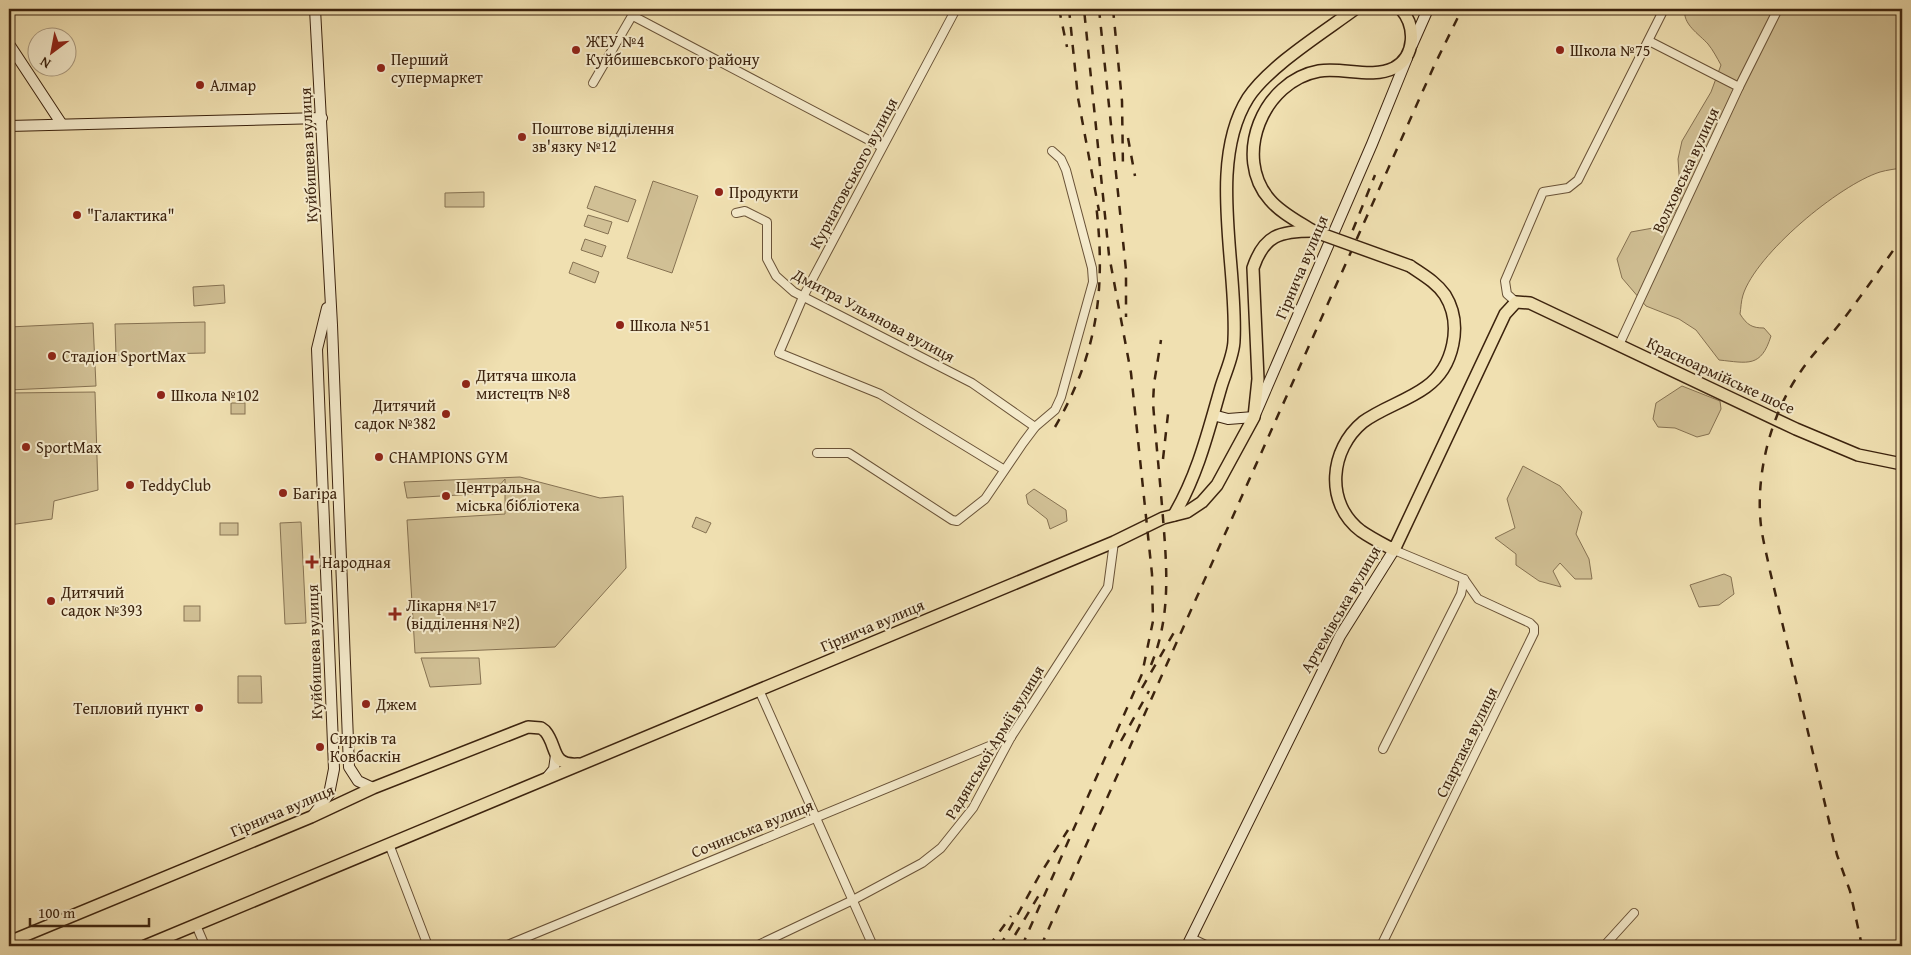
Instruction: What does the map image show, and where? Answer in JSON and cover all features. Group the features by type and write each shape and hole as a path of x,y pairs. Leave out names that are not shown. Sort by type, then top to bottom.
{"main road":[{"name":"Куйбишева вулиця","path":"315,9 322,118 349,767"},
{"path":"1174,514 1199,465 1234,342 1228,160 1234,131 1245,103 1262,80 1356,9"},
{"path":"1394,550 1360,530 1348,516 1339,496 1334,474 1336,460 1354,430 1366,420 1427,386 1438,374 1454,344 1452,311 1445,295 1433,281 1410,266 1313,231 1270,200 1258,177 1253,149 1255,132 1262,114 1272,99 1298,78 1318,71 1386,71 1409,53 1412,33 1406,14 1401,9"},
{"name":"Гірнича вулиця","path":"145,946 1114,542 1174,514 1187,512 1202,502 1217,485 1254,417 1428,9"},
{"path":"9,44 61,123"},
{"path":"9,126 61,123 322,118"},
{"path":"1213,415 1228,419 1254,417 1258,379 1253,268 1259,251 1273,237 1290,231 1313,231"},
{"name":"Куйбишева вулиця","path":"311,817 322,806 329,794 334,769 317,349 329,300"},
{"name":"Красноармійське шосе","path":"1516,302 1530,303 1796,429 1858,455 1902,464"},
{"name":"Артемівська вулиця","path":"1189,942 1340,636 1394,550 1505,314 1516,302"},
{"path":"317,349 324,342 327,342 332,349"},
{"name":"Гірнича вулиця","path":"9,942 311,817 373,788 528,727 541,728 545,731 556,755"},
{"path":"556,755 566,764 582,764"},
{"path":"546,779 554,769 556,755"},
{"path":"334,769 342,773 349,767 358,781 373,788"}],"street":[{"name":"Курнатовського вулиця","path":"956,9 803,297 779,353 880,394 1004,469"},
{"path":"1516,302 1507,294 1505,281 1543,192 1568,188 1578,180 1664,9"},
{"name":"Волховська вулиця","path":"1619,345 1739,87 1778,9"},
{"path":"593,83 634,12 882,147"},
{"path":"1648,40 1739,87"},
{"path":"817,453 849,453 952,520 957,521 985,499 1004,469 1035,427 1050,416 1058,404 1090,298 1093,282 1092,268 1066,170 1061,159 1052,151"},
{"name":"Дмитра Ульянова вулиця","path":"736,213 744,211 767,222 766,253 776,276 803,297 972,383 1035,427"},
{"name":"Радянської Армії вулиця","path":"756,946 853,900 922,863 941,848 973,808 1011,737 1108,587 1114,542"},
{"path":"1383,749 1460,594 1464,579 1394,550"},
{"name":"Спартака вулиця","path":"1381,946 1534,632 1534,627 1530,623 1478,599 1464,579"},
{"path":"759,690 874,946"},
{"name":"Сочинська вулиця","path":"505,946 1011,737"},
{"path":"389,844 428,946"},
{"path":"1604,946 1634,913"},
{"path":"196,925 205,946"},
{"path":"1189,942 1208,946"}],"shaded area":[{"path":"1685,9 1902,9 1902,168 1880,172 1863,179 1843,191 1801,223 1764,260 1751,278 1741,304 1740,314 1745,321 1750,325 1764,328 1771,336 1763,354 1752,361 1719,360 1696,330 1679,319 1646,306 1622,278 1617,259 1631,232 1664,226 1681,203 1678,159 1682,141 1711,92 1721,65 1708,44 1689,24 1686,19"},
{"path":"653,181 698,196 672,273 627,258"},
{"path":"595,186 636,200 628,222 587,208"},
{"path":"484,192 484,207 445,207 445,193"},
{"path":"588,215 612,222 608,234 584,226"},
{"path":"585,239 606,246 602,257 581,250"},
{"path":"573,262 599,272 595,283 569,273"},
{"path":"224,285 225,303 194,306 193,287"},
{"path":"205,322 205,353 116,355 115,324"},
{"name":"Стадіон SportMax","path":"93,323 96,386 9,390 9,327"},
{"path":"1682,386 1720,401 1721,409 1709,434 1697,437 1675,428 1658,427 1653,419 1656,403"},
{"path":"95,392 98,490 54,501 52,519 9,525 9,393"},
{"path":"231,403 245,403 245,414 231,414"},
{"path":"1523,466 1560,486 1582,512 1576,534 1589,559 1592,579 1575,579 1560,563 1553,571 1561,587 1539,581 1516,565 1516,554 1495,538 1515,528 1507,499"},
{"path":"520,477 600,498 623,496 626,568 555,647 415,653 407,520 505,514 505,479 493,493 407,498 404,482"},
{"path":"1034,489 1066,510 1067,521 1050,529 1047,519 1028,504 1026,495"},
{"path":"696,517 711,523 706,533 692,527"},
{"path":"301,522 306,623 285,624 280,523"},
{"path":"220,523 238,523 238,535 220,535"},
{"path":"1724,574 1731,577 1734,594 1719,605 1699,607 1690,585"},
{"path":"184,606 200,606 200,621 184,621"},
{"path":"421,658 479,658 481,684 430,687"},
{"path":"238,676 261,676 262,703 238,703"}],"railway":[{"path":"1059,9 1067,47"},
{"path":"1069,9 1078,98 1099,211"},
{"path":"1022,946 1142,674 1153,621 1152,574 1131,373 1109,255 1084,9"},
{"path":"1099,9 1126,270 1126,317"},
{"path":"1113,9 1122,101 1123,168"},
{"path":"1041,946 1434,66 1462,9"},
{"path":"1128,138 1135,176"},
{"path":"1346,247 1375,175"},
{"path":"1055,427 1070,400 1081,373 1090,346 1095,319 1099,292 1100,264 1096,204"},
{"path":"1862,946 1850,891 1837,855 1770,571 1761,526 1760,486 1763,465 1774,425 1790,388 1806,364 1850,311 1902,238"},
{"path":"1151,665 1162,629 1166,593 1164,537 1153,403 1161,340"},
{"path":"1163,459 1168,414"},
{"path":"1142,688 1176,629"},
{"path":"1121,741 1149,691"},
{"path":"1000,946 1039,876 1068,830"},
{"path":"1015,935 1042,890"},
{"path":"989,946 1011,916"}],"place":[{"name":"ЖЕУ №4 Куйбишевського району","path":"576,50"},
{"name":"Школа №75","path":"1560,50"},
{"name":"Перший супермаркет","path":"381,68"},
{"name":"Алмар","path":"200,85"},
{"name":"Поштове відділення зв'язку №12","path":"522,137"},
{"name":"Продукти","path":"719,192"},
{"name":"\"Галактика\"","path":"77,215"},
{"name":"Школа №51","path":"620,325"},
{"name":"Стадіон SportMax","path":"52,356"},
{"name":"Дитяча школа мистецтв №8","path":"466,384"},
{"name":"Школа №102","path":"161,395"},
{"name":"Дитячий садок №382","path":"446,414"},
{"name":"SportMax","path":"26,447"},
{"name":"CHAMPIONS GYM","path":"379,457"},
{"name":"TeddyClub","path":"130,485"},
{"name":"Багіра","path":"283,493"},
{"name":"Центральна міська бібліотека","path":"446,496"},
{"name":"Народная","path":"312,562"},
{"name":"Дитячий садок №393","path":"51,601"},
{"name":"Лікарня №17 (відділення №2)","path":"395,614"},
{"name":"Джем","path":"366,704"},
{"name":"Тепловий пункт","path":"199,708"},
{"name":"Сирків та Ковбаскін","path":"320,747"}]}
